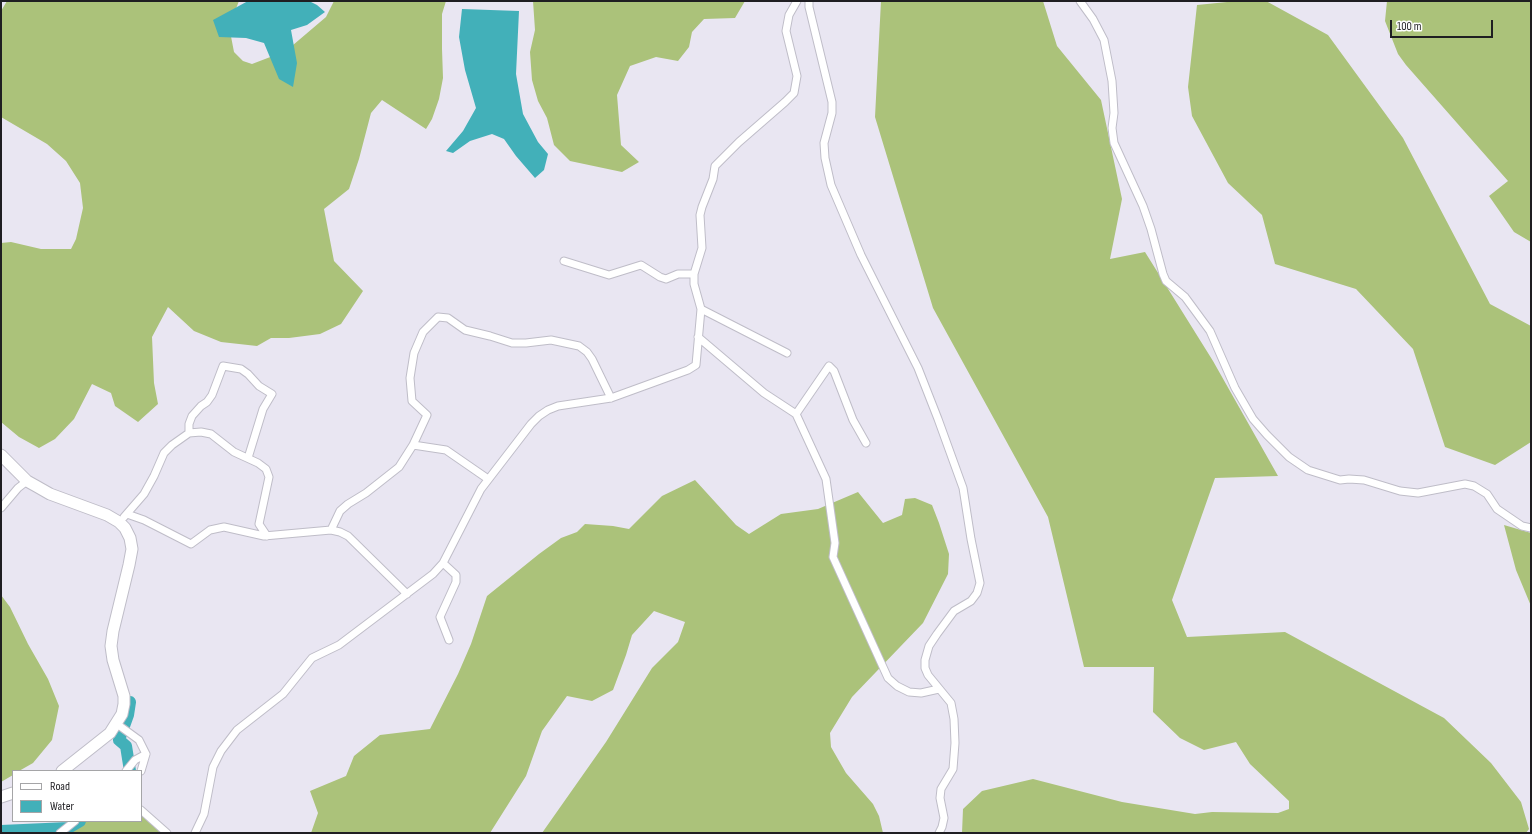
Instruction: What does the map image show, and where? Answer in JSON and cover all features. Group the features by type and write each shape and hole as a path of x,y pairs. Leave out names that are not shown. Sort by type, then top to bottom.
{"main road":[{"path":"1,455 27,481 50,494 107,515 119,522 125,528 130,538 132,549 113,630 112,646 113,660 124,696 122,714 110,734 63,770"},
{"path":"1,797 12,793"}],"street":[{"path":"195,833 204,814 213,767 221,751 237,730 283,694 312,658 339,645 433,574 443,563 481,489 531,424 548,410 558,406 611,398 688,370 696,365 701,309 694,284 694,274 702,248 700,216 713,179 715,166 739,142 794,93 797,76 786,31 789,15 797,1"},
{"path":"809,1 809,7 832,102 832,113 824,143 825,158 831,184 861,255 918,368 963,488 980,583 977,593 971,601 954,611 937,634 929,646 925,660 925,668 928,675 951,703 954,719 955,743 953,769 941,789 940,798 944,818 939,833"},
{"path":"1080,1 1093,19 1104,40 1112,82 1114,113 1112,128 1114,143 1130,174 1140,202 1143,206 1166,281 1185,297 1210,331 1234,388 1253,419 1266,435 1289,457 1308,470 1340,480 1364,480 1400,491 1418,493 1465,484 1474,486 1487,494 1497,509 1522,526 1531,528"},
{"path":"564,261 609,275 641,265 666,279 678,274 694,274"},
{"path":"701,309 787,353"},
{"path":"331,530 340,510 366,493 399,467 413,445 427,414 412,401 410,378 414,353 423,332 438,317 448,318 465,330 512,343 550,340 579,346 587,352 592,359 611,398"},
{"path":"698,337 764,392 796,414 826,479 835,543 833,557 888,678 897,686 909,692 921,693 939,688"},
{"path":"189,433 189,424 192,416 207,402 212,395 223,366 241,369 259,386 272,394 263,409 248,458"},
{"path":"796,414 829,366 834,371 853,420 866,443"},
{"path":"119,522 144,494 164,453 172,444 189,433 201,432 210,434 234,452 248,458 266,469 269,477 259,524 267,536"},
{"path":"413,445 446,450 488,479"},
{"path":"1,508 18,488 27,481"},
{"path":"127,514 144,520 191,544 210,530 224,527 267,536 331,530 340,532 348,536 407,594"},
{"path":"443,563 456,575 456,582 440,617 449,640"},
{"path":"117,724 140,740 146,754 141,770"},
{"path":"127,770 135,760 146,754"},
{"path":"142,811 167,833"},
{"path":"60,833 74,822"}],"green space":[{"path":"7,1 239,1 229,26 234,52 243,61 252,64 286,51 326,17 334,1 446,1 442,14 443,78 439,99 432,119 426,129 382,100 371,113 359,159 349,189 324,209 334,261 363,291 341,324 320,334 289,338 271,338 257,346 221,342 194,331 168,307 152,337 154,383 158,404 138,422 115,406 111,393 92,384 74,419 55,439 39,448 19,437 1,422 1,243 11,242 41,249 71,249 76,239 83,208 80,183 66,161 47,144 1,117 1,11"},
{"path":"533,1 745,1 735,18 704,19 692,32 689,47 678,61 656,57 630,66 617,95 621,145 639,162 622,172 570,161 554,145 547,118 538,101 532,80 530,52 535,30"},
{"path":"881,1 1043,1 1057,46 1101,100 1122,199 1110,259 1145,252 1213,361 1278,476 1215,478 1172,600 1187,637 1285,632 1444,718 1491,763 1521,802 1529,829 1526,833 962,833 963,809 982,791 1033,779 1122,802 1195,814 1212,812 1278,813 1289,809 1289,801 1250,764 1236,742 1204,750 1180,738 1153,712 1154,667 1084,667 1048,517 933,308 875,117"},
{"path":"1237,1 1266,1 1328,35 1403,138 1490,304 1531,326 1531,442 1495,465 1445,447 1413,349 1356,289 1275,264 1262,215 1228,183 1192,116 1188,87 1197,5"},
{"path":"1387,1 1531,1 1531,242 1514,232 1489,196 1508,181 1398,54 1385,21"},
{"path":"695,480 736,525 749,534 781,514 818,509 858,492 883,523 902,515 905,499 915,498 932,505 949,554 948,574 923,623 852,697 830,733 831,747 846,773 873,804 879,816 883,833 542,833 606,742 652,668 678,642 685,622 654,611 632,635 613,690 592,701 567,696 542,731 526,776 490,833 311,833 318,813 310,791 346,776 354,756 380,735 430,729 458,674 471,644 487,596 539,554 561,538 577,532 585,524 629,529 662,496"},
{"path":"1504,525 1531,533 1531,606 1516,570"},
{"path":"1,595 10,607 28,644 48,679 59,706 52,740 33,763 21,770 12,770 12,776 1,782"},
{"path":"142,807 160,833 68,833 82,822 142,822"}],"water":[{"path":"248,1 309,1 317,5 325,12 307,25 291,30 297,63 293,87 279,79 264,43 246,38 219,37 213,20"},
{"path":"462,9 519,11 516,74 523,114 538,142 548,154 544,170 535,178 504,139 492,134 470,141 453,153 446,151 463,131 476,108 465,70 459,37"}],"waterway":[{"path":"130,702 128,715 119,740 126,746 130,770"},
{"path":"1,831 68,828 78,822"}]}
